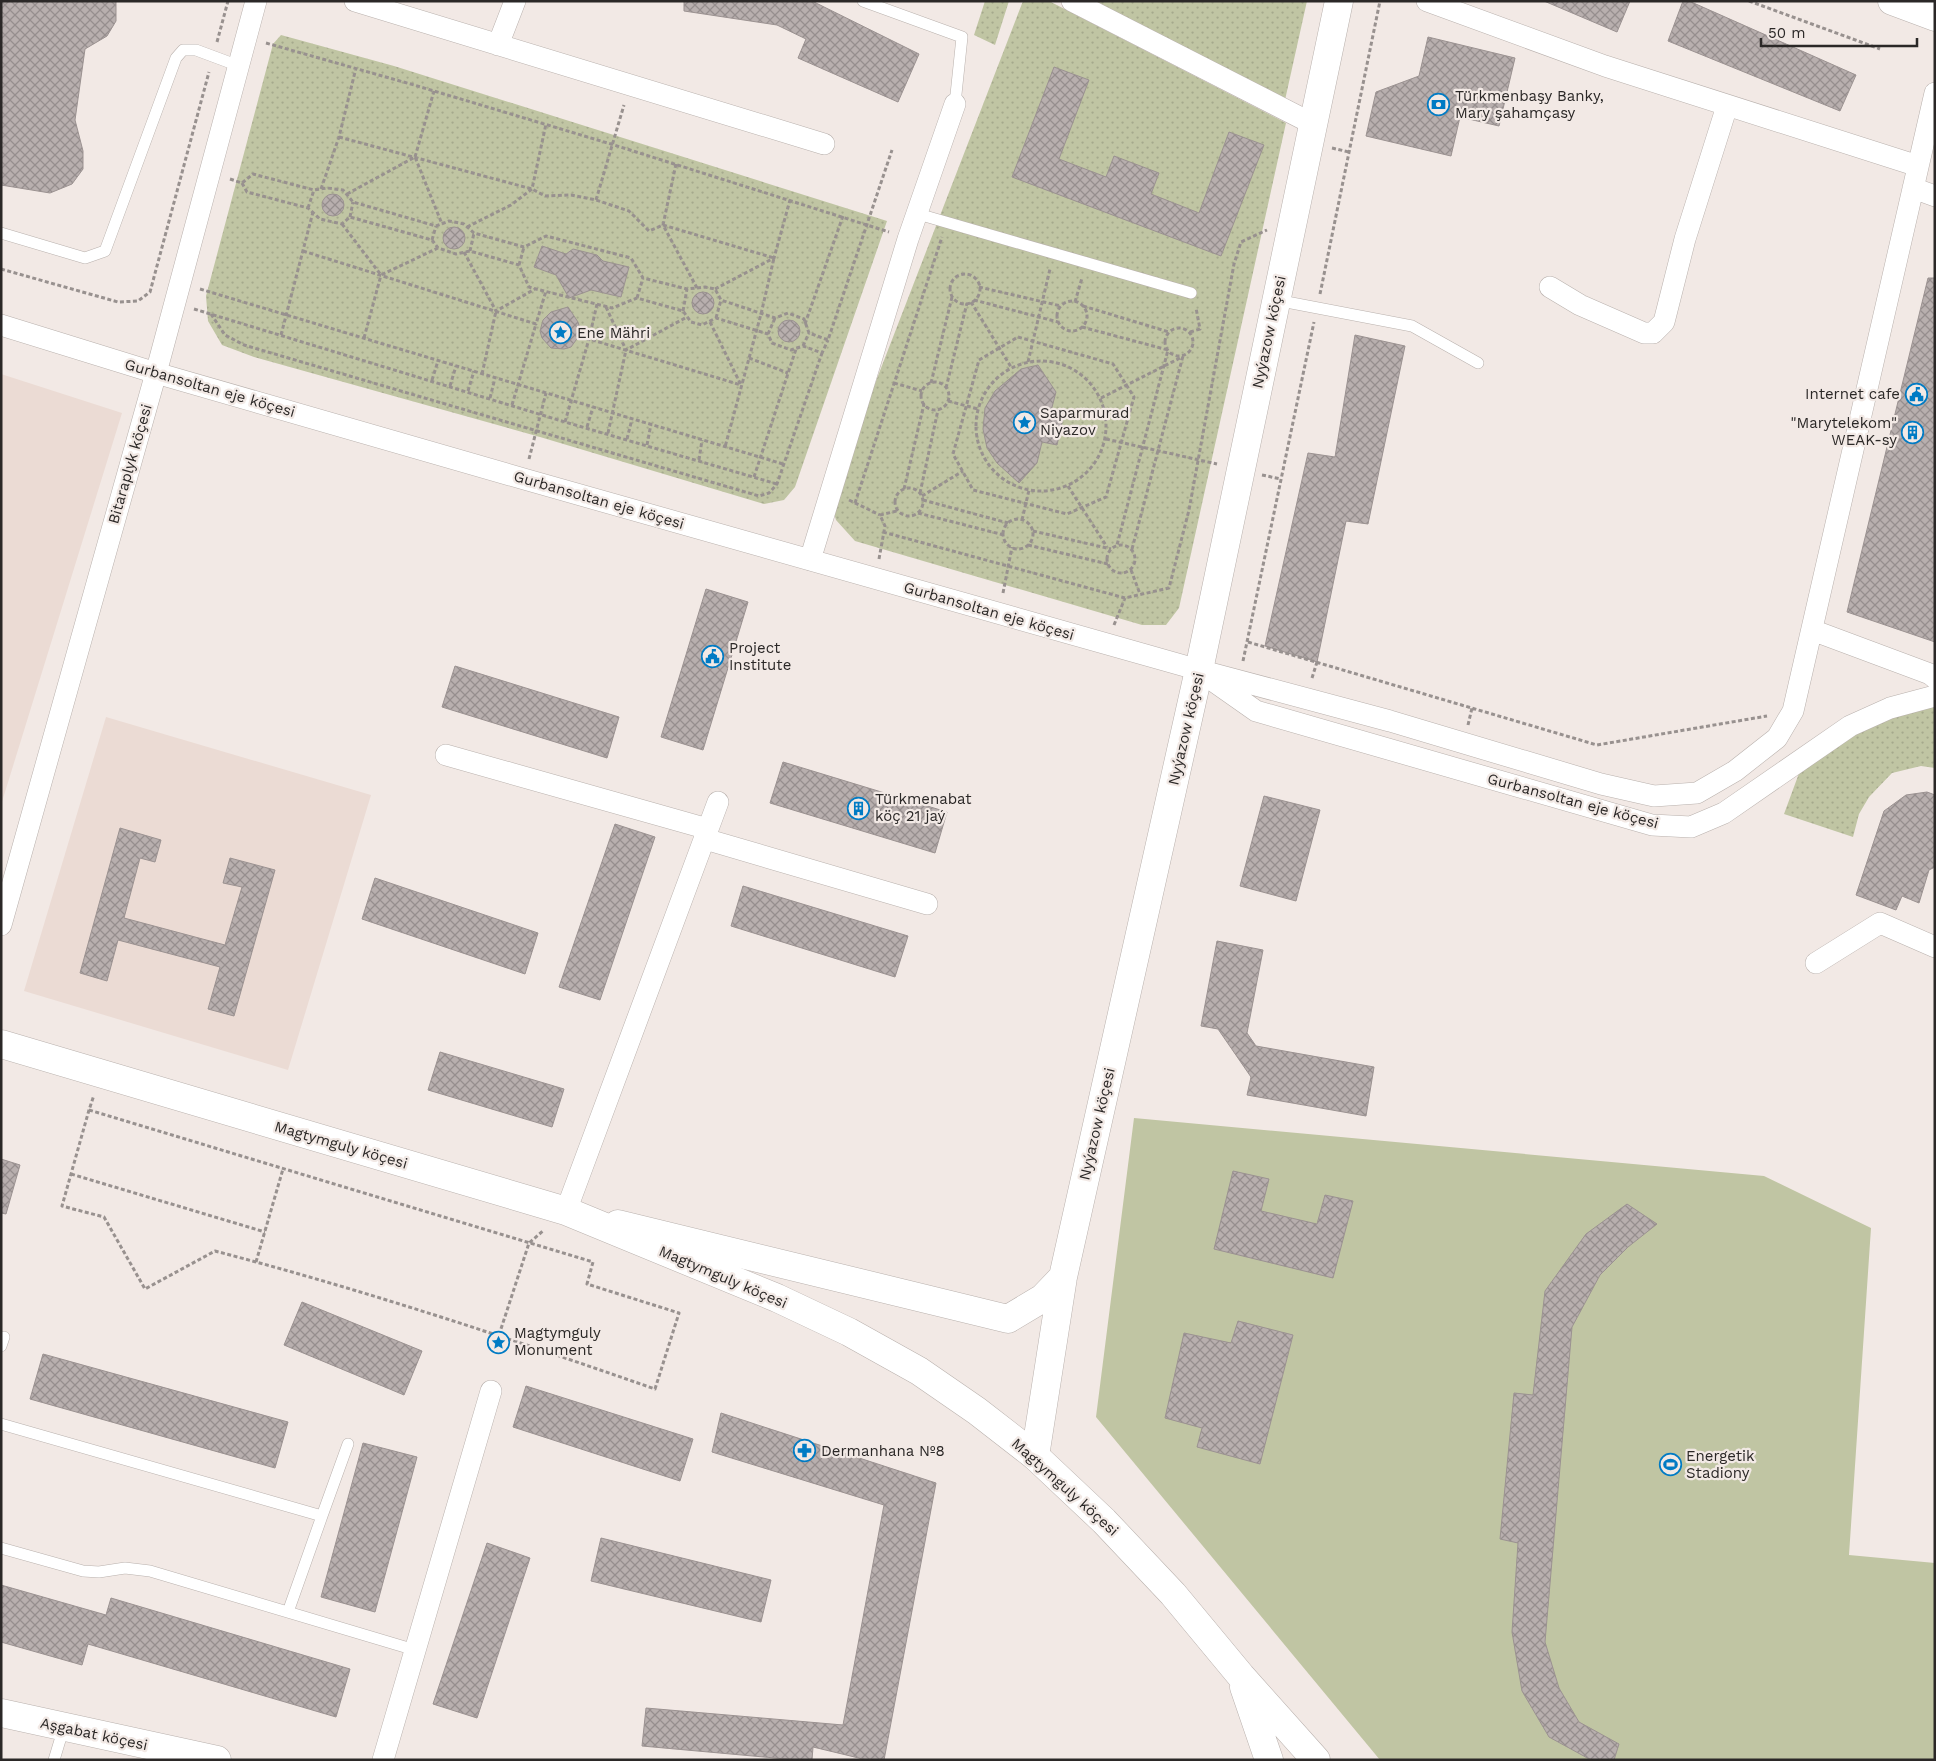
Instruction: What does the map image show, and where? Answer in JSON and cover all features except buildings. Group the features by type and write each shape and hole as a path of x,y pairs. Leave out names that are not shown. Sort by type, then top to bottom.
{"street":[{"name":"Bitaraplyk köçesi","path":"1,925 156,373 256,1"},
{"path":"355,1 824,144"},
{"path":"498,45 515,1"},
{"path":"1072,1 1313,124"},
{"name":"Nyýazow köçesi","path":"1035,1456 1063,1277 1198,670 1339,1"},
{"path":"1428,1 1605,66 1918,166"},
{"path":"1892,1 1935,17"},
{"name":"Gurbansoltan eje köçesi","path":"1,325 156,373 524,479 1198,670 1390,721 1601,784 1654,796 1697,793 1735,771 1777,738 1793,711 1935,93"},
{"path":"810,560 908,239 955,104"},
{"path":"1550,287 1588,309 1644,333 1653,333 1664,322 1685,239 1727,106"},
{"path":"1912,188 1935,196"},
{"path":"1812,630 1930,674 1935,678"},
{"name":"Gurbansoltan eje köçesi","path":"1198,670 1256,711 1652,825 1691,827 1724,813 1850,726 1890,708 1935,696"},
{"path":"446,755 706,834 926,904"},
{"path":"718,802 566,1211 1008,1318 1044,1298 1063,1277"},
{"path":"1816,963 1880,923 1935,947"},
{"name":"Magtymguly köçesi","path":"1,1044 566,1211 777,1298 849,1332 919,1371 977,1411 1035,1456 1104,1521 1173,1594 1311,1756"},
{"path":"383,1760 491,1391"},
{"path":"1241,1676 1269,1760"},
{"name":"Aşgabat köçesi","path":"1,1713 217,1760"}],"lane":[{"path":"863,1 962,37 955,104"},
{"path":"1,233 85,258 105,251 176,58 183,50 196,50 239,66"},
{"path":"918,214 1191,293"},
{"path":"1276,300 1412,326 1478,363"},
{"path":"1,1424 322,1516"},
{"path":"288,1612 348,1444"},
{"path":"1,1548 83,1571 99,1572 125,1568 150,1571 415,1650"},
{"path":"54,1760 64,1727"}],"path":[{"path":"184,164 228,1"},
{"path":"1238,681 1248,642 1380,1"},
{"path":"1749,1 1880,49"},
{"path":"273,44 546,124 843,216 908,239"},
{"path":"321,189 339,137 356,68"},
{"path":"596,200 630,85"},
{"path":"434,91 415,157 442,224"},
{"path":"467,227 510,204 532,189 546,124"},
{"path":"339,137 532,189 545,196 571,195 596,200 629,212 649,231 663,225 774,258"},
{"path":"212,314 225,335 244,345 759,496 769,493 777,484 892,150"},
{"path":"347,194 415,157"},
{"path":"676,164 663,225 697,288"},
{"path":"210,173 242,183 247,192 308,208 320,219 342,224 381,275"},
{"path":"242,183 253,174 314,190 327,188 343,190 353,202 436,226 449,221 464,224 474,233 524,247 546,236 631,258 643,278 688,289 705,286 714,289 721,300 761,314 775,318 788,313 804,319 808,333 803,346"},
{"path":"308,208 314,190"},
{"path":"725,447 790,200"},
{"path":"342,224 350,217 353,202"},
{"path":"281,335 313,212"},
{"path":"805,324 843,216"},
{"path":"350,217 432,240 438,248 456,254 470,251 519,265"},
{"path":"883,532 1125,598 1169,588 1189,510 1234,264 1241,242 1293,218"},
{"path":"855,503 947,223"},
{"path":"432,240 436,226"},
{"path":"470,251 474,233"},
{"path":"524,247 519,265 529,286 536,289 612,308 637,298 683,311 691,322 702,325 716,318 721,300"},
{"path":"364,338 381,275 438,248"},
{"path":"303,251 536,324"},
{"path":"464,252 496,311 482,374"},
{"path":"1028,362 1054,254"},
{"path":"714,289 774,258"},
{"path":"1075,302 1086,263"},
{"path":"931,383 939,383 948,392 946,405 938,410 930,409 924,404 921,396 922,391 931,383 952,296 950,286 955,278 965,274 974,278 979,286 977,296 971,302 946,388"},
{"path":"637,298 643,278"},
{"path":"180,283 783,464"},
{"path":"979,286 1062,306"},
{"path":"496,311 536,289"},
{"path":"683,311 688,289"},
{"path":"512,405 546,291"},
{"path":"1190,332 1200,329 1198,313 1191,293"},
{"path":"952,296 958,302 971,302 1038,316 1058,322 1069,330 1078,330 1085,324 1087,315 1083,306"},
{"path":"971,302 1011,368"},
{"path":"1058,322 1058,313 1062,306 1075,302 1169,332"},
{"path":"175,303 565,422 608,433 777,484"},
{"path":"565,422 597,304"},
{"path":"606,307 626,350 608,433"},
{"path":"626,350 688,317"},
{"path":"716,318 768,334"},
{"path":"775,318 768,334 772,344 790,350 803,346 822,353"},
{"path":"710,322 741,385"},
{"path":"1082,327 1168,350"},
{"path":"1101,398 1183,357 1188,354 1194,346 1193,336 1182,328 1173,329 1169,332 1165,343 1168,350 1174,356 1183,357"},
{"path":"808,333 828,340"},
{"path":"1018,337 1033,340 1113,364 1134,397 1106,497 1067,514 973,490 953,454 979,360 1018,337"},
{"path":"589,339 741,385"},
{"path":"754,477 759,457 797,348"},
{"path":"1117,545 1168,350"},
{"path":"1132,550 1183,357"},
{"path":"748,358 788,373"},
{"path":"432,380 438,360"},
{"path":"1045,360 1062,364 1078,371 1091,383 1101,398 1105,411 1106,439 1101,453 1082,478 1068,486 1056,490 1029,490 1012,484 997,474 986,461 978,445 976,427 978,409 985,392 996,378 1011,368 1028,362 1045,360"},
{"path":"450,386 456,366"},
{"path":"468,391 474,371"},
{"path":"490,398 495,378"},
{"path":"894,383 922,391"},
{"path":"524,479 546,393"},
{"path":"948,401 978,409"},
{"path":"904,489 924,404"},
{"path":"587,427 594,407"},
{"path":"938,410 921,497 923,505 918,513 909,517 897,511 895,507 897,494 904,489 913,489 921,497 1008,523"},
{"path":"627,439 632,419"},
{"path":"647,445 651,424"},
{"path":"1106,439 1240,470"},
{"path":"699,460 702,440"},
{"path":"921,497 963,471"},
{"path":"1033,531 1109,548 1117,545 1126,545 1132,550 1136,558 1131,570 1122,574 1113,571 1108,564 1109,548 1068,486"},
{"path":"1022,520 1029,490"},
{"path":"832,492 880,515 897,511"},
{"path":"918,513 1004,535"},
{"path":"875,578 884,526 880,515"},
{"path":"1028,545 1033,531 1029,524 1017,519 1005,526 1004,535 1006,542 1012,547 1020,548 1028,545 1108,564"},
{"path":"999,614 1012,547"},
{"path":"1131,570 1140,594"},
{"path":"1106,644 1125,598"},
{"path":"1248,642 1597,745 1793,711"},
{"path":"89,1110 593,1262 586,1284 679,1313 655,1389 499,1335 308,1276 215,1251 145,1289 104,1217 62,1206 89,1110 102,1074"},
{"path":"256,1262 283,1169"},
{"path":"71,1174 265,1232"},
{"path":"499,1335 529,1243 566,1211"}],"shaded area":[{"path":"1,374 122,413 1,805"},
{"path":"106,717 371,795 288,1070 24,991"}],"green space":[{"path":"985,1 1009,1 995,45 974,35"},
{"path":"1023,1 1049,1 1286,123 1179,608 1166,625 1142,625 855,541 836,520 830,500"},
{"path":"1093,1 1307,1 1285,100"},
{"path":"281,35 394,66 887,221 795,487 784,500 764,504 540,437 254,357 222,345 208,321 206,296 273,44"},
{"path":"1935,696 1935,768 1921,766 1892,773 1869,797 1859,814 1853,837 1784,814 1805,757"},
{"path":"1134,1118 1764,1176 1871,1228 1849,1555 1935,1563 1935,1760 1380,1760 1096,1417"}],"place":[{"name":"Türkmenbaşy Banky, Mary şahamçasy","path":"1439,105"},
{"name":"Ene Mähri","path":"561,333"},
{"name":"Internet cafe","path":"1916,394"},
{"name":"Saparmurad Niyazov","path":"1024,422"},
{"name":"\"Marytelekom\" WEAK-sy","path":"1913,432"},
{"name":"Project Institute","path":"713,657"},
{"name":"Türkmenabat köç 21 jaý","path":"859,808"},
{"name":"Magtymguly Monument","path":"498,1342"},
{"name":"Dermanhana №8","path":"805,1451"},
{"name":"Energetik Stadiony","path":"1670,1465"}]}
